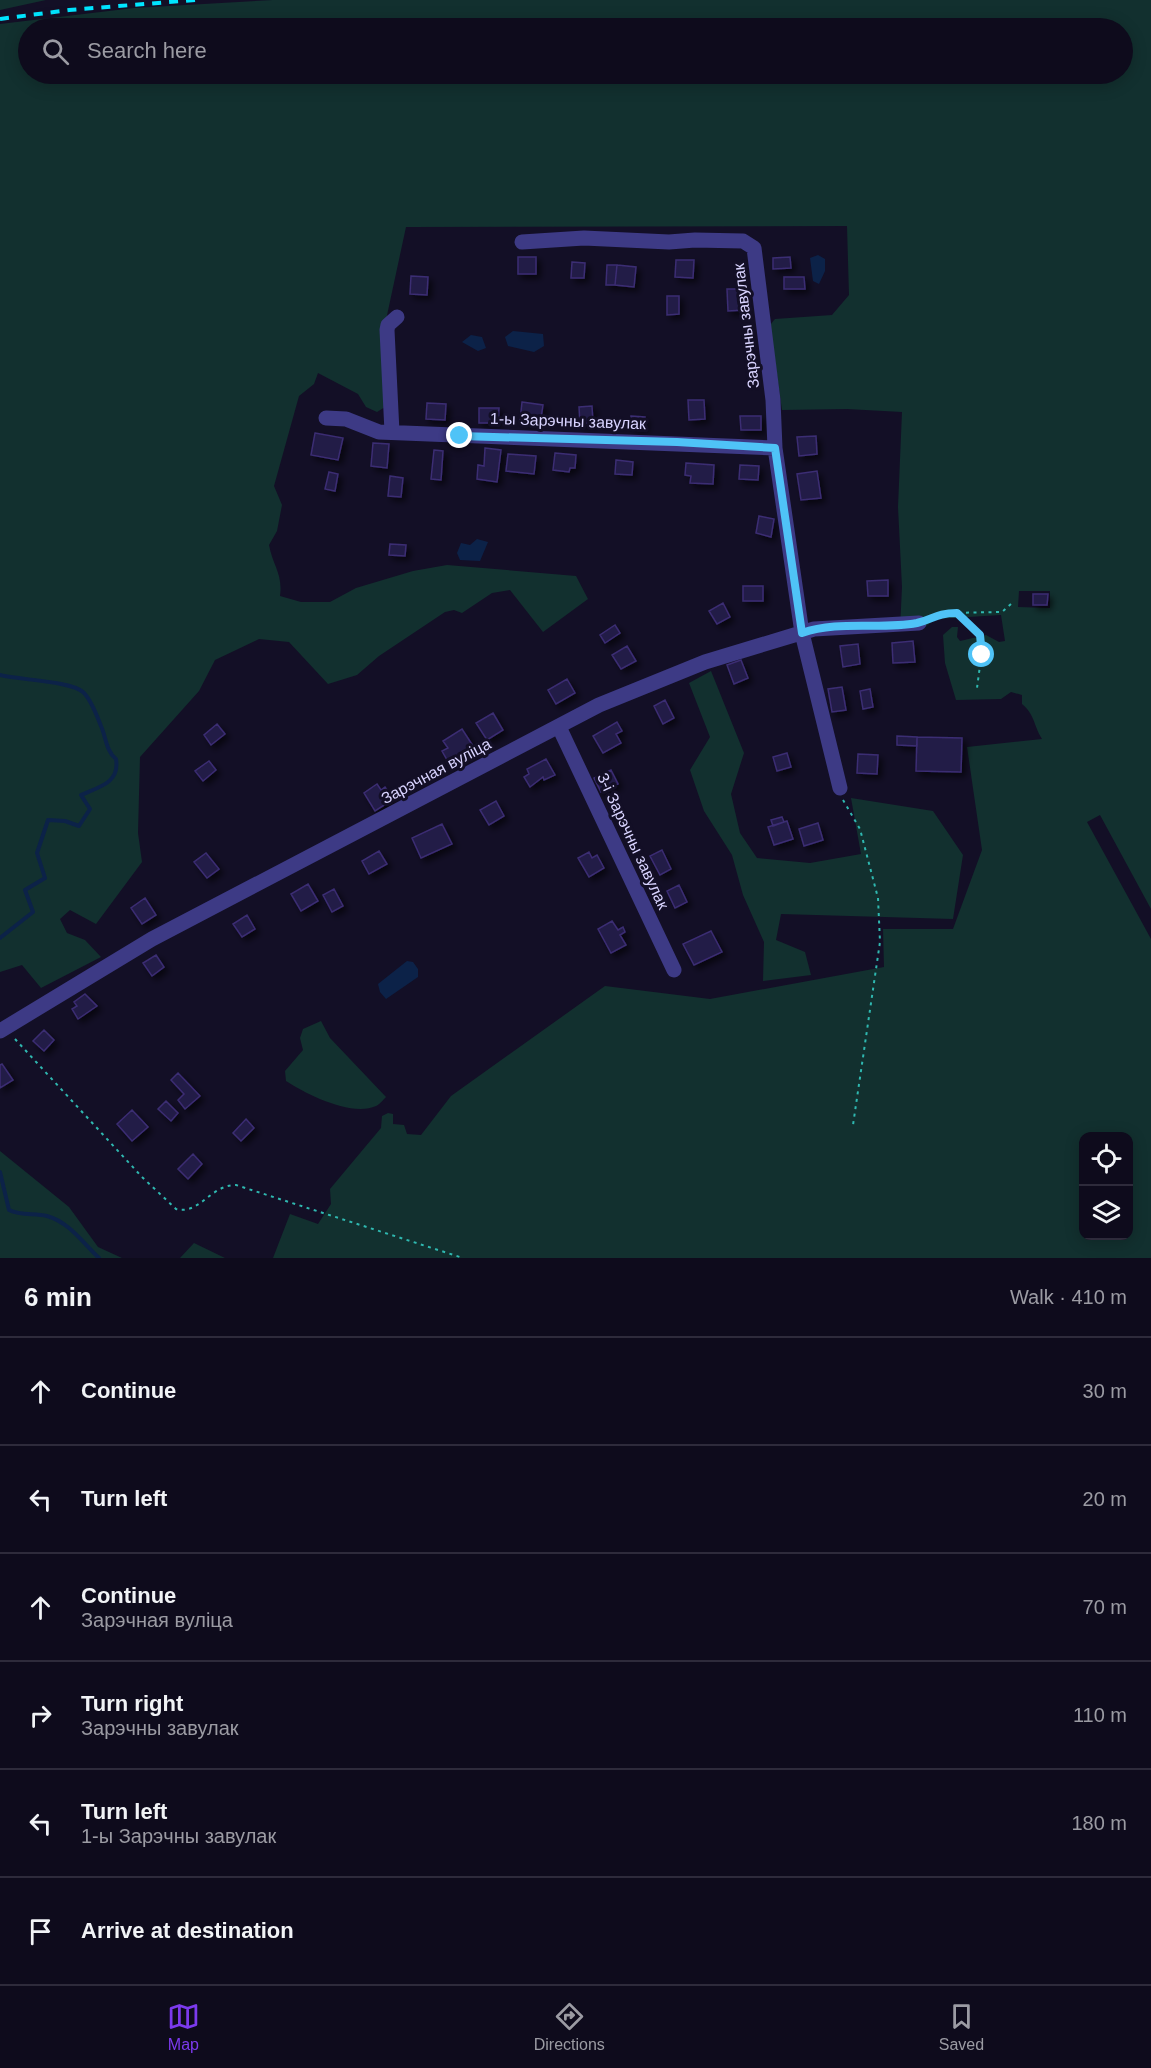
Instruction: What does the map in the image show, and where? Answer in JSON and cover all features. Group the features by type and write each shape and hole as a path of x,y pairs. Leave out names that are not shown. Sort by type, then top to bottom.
{"street":[{"name":"Зарэчны завулак","path":"522,242 584,238 669,242 743,241 752,244 755,251 773,400 775,448 802,633 840,788"},
{"path":"392,432 387,330 388,325 397,317"},
{"name":"1-ы Зарэчны завулак","path":"326,418 346,419 370,429 392,432 775,448"},
{"name":"Зарэчная вуліца","path":"1,1031 153,939 599,705 705,662 802,633 827,627 919,622"},
{"name":"3-і Зарэчны завулак","path":"559,727 674,970"}],"path":[{"path":"919,622 934,615 1002,612 1011,604"},
{"path":"957,613 975,629 983,643 977,688"},
{"path":"840,788 843,800 860,829 878,898 880,942 852,1125"},
{"path":"1,1031 22,1044 142,1177 176,1209 183,1211 196,1207 217,1189 236,1185 464,1258"}],"green space":[{"path":"0,0 46,0 0,10"},
{"path":"273,0 1151,0 1151,909 1100,815 1087,822 1151,939 1151,1258 273,1258 290,1214 318,1224 331,1204 330,1189 381,1128 382,1116 388,1113 393,1114 393,1124 404,1125 407,1134 421,1135 451,1096 605,986 710,999 884,967 883,929 953,929 982,850 967,747 1042,739 1032,716 1022,704 1022,695 1011,692 1001,699 956,700 945,663 943,635 952,627 958,627 957,637 960,641 986,635 999,642 1005,641 1001,615 936,619 925,627 900,629 902,587 898,507 902,412 847,409 782,410 770,325 775,319 832,315 849,295 847,226 406,227 386,320 385,407 377,412 366,407 358,394 318,373 314,384 299,396 274,486 282,505 277,531 269,545 279,576 280,596 301,602 330,602 356,588 413,571 447,565 576,576 588,599 543,632 510,590 492,593 462,613 454,610 445,612 379,656 357,675 328,684 289,642 259,639 215,660 199,691 140,757 138,833 142,862 96,924 70,910 60,919 67,933 85,940 101,957 41,988 22,965 0,972 0,24 18,22 18,84 1133,84 1133,18 50,18 134,8","holes":["1019,591 1050,591 1050,608 1018,607"]},
{"path":"711,671 744,753 731,794 740,833 757,858 810,863 861,854 851,798 933,811 963,855 953,919 781,914 776,940 805,952 811,975 763,981 764,942 743,895 732,855 704,811 690,770 710,737 689,683"},
{"path":"321,1021 330,1038 386,1097 377,1105 366,1109 354,1109 329,1103 286,1081 285,1071 303,1050 300,1038 303,1029"},
{"path":"0,1151 69,1207 98,1247 122,1258 0,1258"},
{"path":"194,1243 225,1258 180,1258"}],"water":[{"path":"818,255 825,259 825,271 819,284 813,281 810,258"},
{"path":"513,331 543,334 544,346 534,352 508,346 505,337"},
{"path":"471,335 482,337 486,348 478,351 462,342"},
{"path":"477,539 488,542 480,561 460,560 457,553 461,543 470,545"},
{"path":"407,961 413,962 418,969 418,977 386,999 380,992 378,984"}],"building":[{"path":"518,257 536,257 536,274 518,274"},
{"path":"790,257 791,268 773,269 773,258"},
{"path":"676,260 694,260 693,278 675,277"},
{"path":"572,262 585,263 584,278 571,278"},
{"path":"607,265 617,265 615,285 606,285"},
{"path":"617,265 636,267 634,287 615,285"},
{"path":"411,276 428,277 427,295 410,294"},
{"path":"784,277 804,277 805,289 784,289"},
{"path":"727,289 743,289 744,310 728,311"},
{"path":"667,296 679,296 679,314 667,315"},
{"path":"688,400 704,400 705,419 689,420"},
{"path":"522,402 543,405 541,418 533,418 532,424 520,422"},
{"path":"427,403 446,404 445,420 426,419"},
{"path":"592,406 593,423 580,424 579,407"},
{"path":"479,408 499,408 498,423 479,423"},
{"path":"631,416 645,417 644,428 631,427"},
{"path":"740,416 761,416 761,430 741,430"},
{"path":"315,433 343,438 338,460 311,455"},
{"path":"816,436 817,454 799,456 797,437"},
{"path":"373,443 389,444 387,468 371,466"},
{"path":"485,448 501,450 497,482 477,479 478,465 484,466"},
{"path":"434,450 443,451 441,480 431,479"},
{"path":"555,453 576,455 575,468 570,468 569,472 553,470"},
{"path":"508,454 536,456 534,474 506,471"},
{"path":"616,460 633,462 632,475 615,474"},
{"path":"686,463 714,465 713,484 690,483 691,476 685,475"},
{"path":"740,465 759,466 758,480 739,479"},
{"path":"817,471 821,498 801,500 797,474"},
{"path":"329,472 338,474 335,491 325,489"},
{"path":"390,476 403,478 401,497 388,496"},
{"path":"759,516 774,519 771,537 756,533"},
{"path":"390,544 406,545 405,556 389,555"},
{"path":"888,580 888,596 868,596 867,581"},
{"path":"743,586 763,586 763,601 743,601"},
{"path":"1033,594 1048,594 1047,605 1033,605"},
{"path":"723,603 730,617 717,624 709,611"},
{"path":"615,625 620,633 605,643 600,635"},
{"path":"913,641 915,662 893,663 892,643"},
{"path":"858,644 860,664 843,667 840,646"},
{"path":"627,646 636,661 621,669 612,655"},
{"path":"741,660 748,678 734,684 727,665"},
{"path":"567,679 575,693 556,704 548,690"},
{"path":"842,687 846,710 832,712 828,689"},
{"path":"870,689 873,707 863,709 860,691"},
{"path":"665,700 674,718 663,724 654,706"},
{"path":"493,713 503,730 487,740 476,723"},
{"path":"617,722 622,731 616,734 621,743 603,753 593,736"},
{"path":"217,724 225,734 211,745 204,735"},
{"path":"462,729 475,749 450,765 442,751 448,748 443,741"},
{"path":"897,736 917,737 917,746 897,745"},
{"path":"917,737 962,738 961,772 916,771"},
{"path":"787,753 791,767 777,771 773,757"},
{"path":"858,754 878,755 877,774 857,773"},
{"path":"546,759 555,775 544,780 543,777 530,787 524,777 529,774 527,769"},
{"path":"209,761 216,770 203,781 195,771"},
{"path":"611,770 618,784 601,792 594,778"},
{"path":"377,784 381,790 385,787 390,794 386,797 389,802 375,811 364,793"},
{"path":"496,801 504,816 489,825 480,810"},
{"path":"782,817 784,822 773,826 771,820"},
{"path":"787,821 793,839 774,845 768,827"},
{"path":"818,823 823,840 804,846 799,829"},
{"path":"442,824 452,844 421,858 412,838"},
{"path":"662,850 671,869 660,875 650,856"},
{"path":"379,851 387,864 369,874 362,861"},
{"path":"589,852 592,858 597,855 604,868 589,877 578,858"},
{"path":"206,853 219,869 207,878 194,862"},
{"path":"308,884 318,901 301,911 291,894"},
{"path":"679,885 687,902 675,908 667,891"},
{"path":"334,889 343,906 332,912 323,895"},
{"path":"145,898 156,915 142,924 131,908"},
{"path":"247,915 255,929 242,937 233,924"},
{"path":"612,921 618,930 623,927 625,932 620,935 626,945 611,953 598,929"},
{"path":"711,931 722,952 694,965 683,944"},
{"path":"156,955 164,967 152,976 143,963"},
{"path":"85,994 97,1006 78,1019 72,1009 77,1006 74,1002"},
{"path":"44,1030 54,1040 44,1051 33,1041"},
{"path":"2,1064 13,1080 0,1088 0,1065"},
{"path":"178,1073 200,1096 185,1109 178,1100 184,1094 171,1080"},
{"path":"166,1101 178,1113 171,1121 158,1109"},
{"path":"132,1110 148,1127 132,1141 117,1124"},
{"path":"246,1119 254,1128 241,1141 233,1133"},
{"path":"193,1154 202,1164 188,1179 178,1169"}],"waterway":[{"path":"0,675 68,685 83,692 96,713 108,748 116,759 115,774 111,779 81,795 90,809 79,826 65,821 48,820 37,853 45,878 25,890 33,912 0,938"},
{"path":"0,1172 9,1210 55,1219 69,1228 99,1258"}],"railway":[{"path":"0,19 69,10 195,0"}],"route":[{"path":"460,436 677,442 775,448 802,633 827,627 919,622 934,615 957,613 980,635 983,643 982,655"}]}
